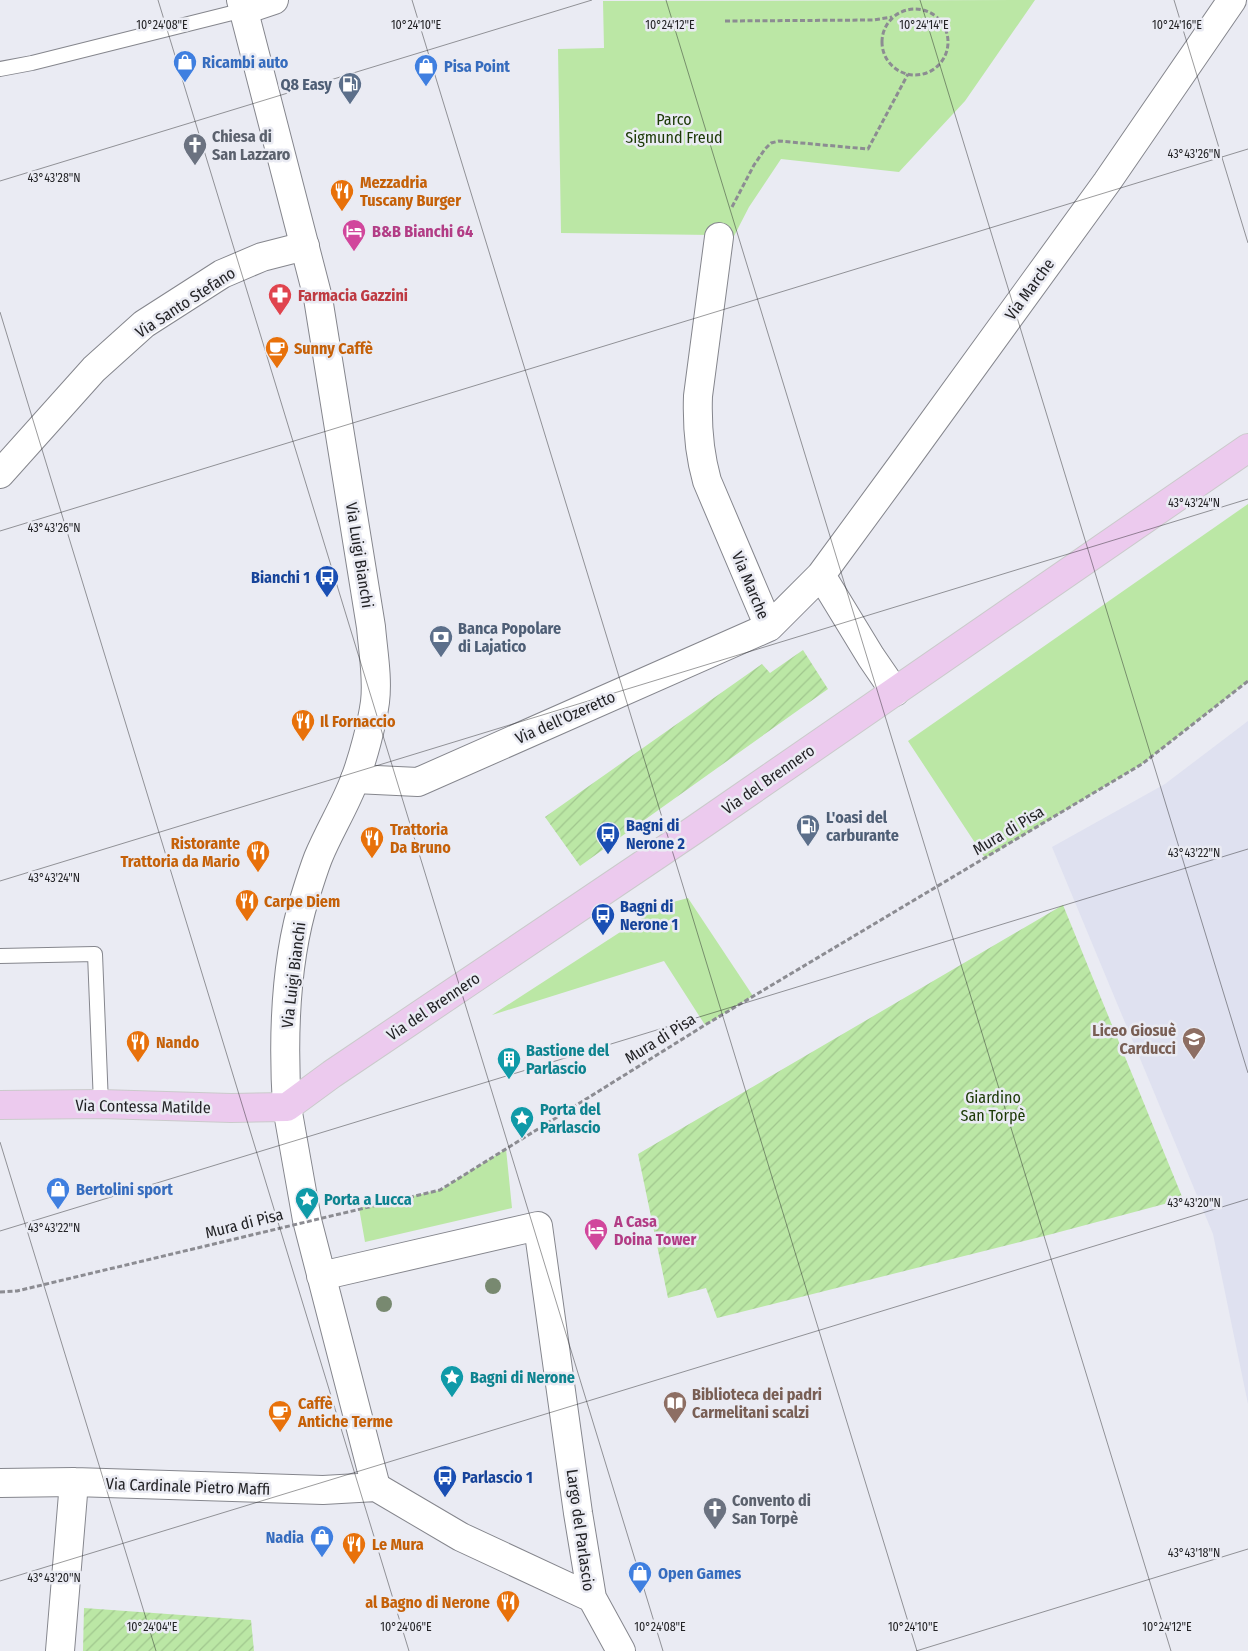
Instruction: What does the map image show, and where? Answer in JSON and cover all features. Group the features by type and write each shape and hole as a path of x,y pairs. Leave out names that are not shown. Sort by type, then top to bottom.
{"main road":[{"name":"Via del Brennero","path":"287,1107 332,1074 686,836 1248,448"},
{"name":"Via Contessa Matilde","path":"0,1105 101,1104 231,1108 287,1107"}],"street":[{"path":"242,5 274,0"},
{"name":"Via Marche","path":"719,237 698,396 702,464 769,627 821,575 1107,182 1232,0"},
{"name":"Via Luigi Bianchi","path":"242,5 318,298 372,636 375,673 375,701 355,779 318,858 304,898 297,929 291,964 286,1024 285,1071 287,1107"},
{"name":"Via Santo Stefano","path":"0,474 94,370 144,324 222,274 262,257 305,246"},
{"path":"821,575 871,657 895,692"},
{"name":"Via dell'Ozeretto","path":"355,779 418,782 769,627"},
{"path":"287,1107 307,1220 376,1487"},
{"name":"Largo del Parlascio","path":"321,1276 538,1226 592,1598"},
{"path":"60,1651 74,1482"},
{"name":"Via Cardinale Pietro Maffi","path":"0,1483 74,1482 323,1490 376,1487"},
{"name":"Largo del Parlascio","path":"376,1487 461,1537 592,1598"},
{"path":"592,1598 621,1651"}],"lane":[{"path":"0,69 32,63 242,5"},
{"path":"0,956 96,954 101,1104"}],"path":[{"path":"912,8 934,14 942,22 947,32 948,44 945,55 939,64 930,71 920,75 908,74 890,64 884,56 881,46 882,35 892,17 901,11 912,8"},
{"path":"725,21 874,20 892,17"},
{"path":"719,237 735,198 754,165 771,143 779,141 868,148 908,74"},
{"name":"Mura di Pisa","path":"0,1292 17,1291 307,1220 440,1190 705,1025 1142,764 1248,680"}],"shaded area":[{"name":"Liceo Giosuè Carducci","path":"1248,721 1248,1404 1213,1234 1052,847 1165,784"}],"green space":[{"name":"Parco Sigmund Freud","path":"1035,0 965,101 899,172 781,159 749,207 732,240 712,235 561,233 558,49 604,48 603,1"},
{"path":"1248,504 1248,681 1142,764 985,858 908,741"},
{"path":"803,650 828,689 580,866 545,817 762,664 770,673"},
{"path":"688,898 753,996 705,1025 664,961 492,1015 662,905"},
{"name":"Giardino San Torpè","path":"1063,905 1183,1199 717,1318 706,1288 668,1298 638,1154"},
{"path":"506,1149 512,1208 365,1242 359,1208 440,1190"},
{"path":"84,1608 251,1620 254,1651 83,1651"}],"place":[{"name":"Ricambi auto","path":"185,83"},
{"name":"Pisa Point","path":"426,87"},
{"name":"Q8 Easy","path":"350,105"},
{"name":"Chiesa di San Lazzaro","path":"195,166"},
{"name":"Mezzadria Tuscany Burger","path":"342,212"},
{"name":"B&B Bianchi 64","path":"354,252"},
{"name":"Farmacia Gazzini","path":"280,316"},
{"name":"Sunny Caffè","path":"277,369"},
{"name":"Bianchi 1","path":"327,598"},
{"name":"Banca Popolare di Lajatico","path":"441,658"},
{"name":"Il Fornaccio","path":"303,742"},
{"name":"L'oasi del carburante","path":"808,847"},
{"name":"Bagni di Nerone 2","path":"608,855"},
{"name":"Trattoria Da Bruno","path":"372,859"},
{"name":"Ristorante Trattoria da Mario","path":"258,873"},
{"name":"Carpe Diem","path":"247,922"},
{"name":"Bagni di Nerone 1","path":"603,936"},
{"name":"Liceo Giosuè Carducci","path":"1194,1060"},
{"name":"Nando","path":"138,1063"},
{"name":"Bastione del Parlascio","path":"509,1080"},
{"name":"Porta del Parlascio","path":"522,1139"},
{"name":"Bertolini sport","path":"58,1210"},
{"name":"Porta a Lucca","path":"307,1220"},
{"name":"A Casa Doina Tower","path":"596,1251"},
{"name":"Bagni di Nerone","path":"452,1398"},
{"name":"Biblioteca dei padri Carmelitani scalzi","path":"675,1424"},
{"name":"Caffè Antiche Terme","path":"280,1433"},
{"name":"Parlascio 1","path":"445,1498"},
{"name":"Convento di San Torpè","path":"715,1530"},
{"name":"Nadia","path":"322,1558"},
{"name":"Le Mura","path":"354,1565"},
{"name":"Open Games","path":"640,1594"},
{"name":"al Bagno di Nerone","path":"508,1623"}]}
